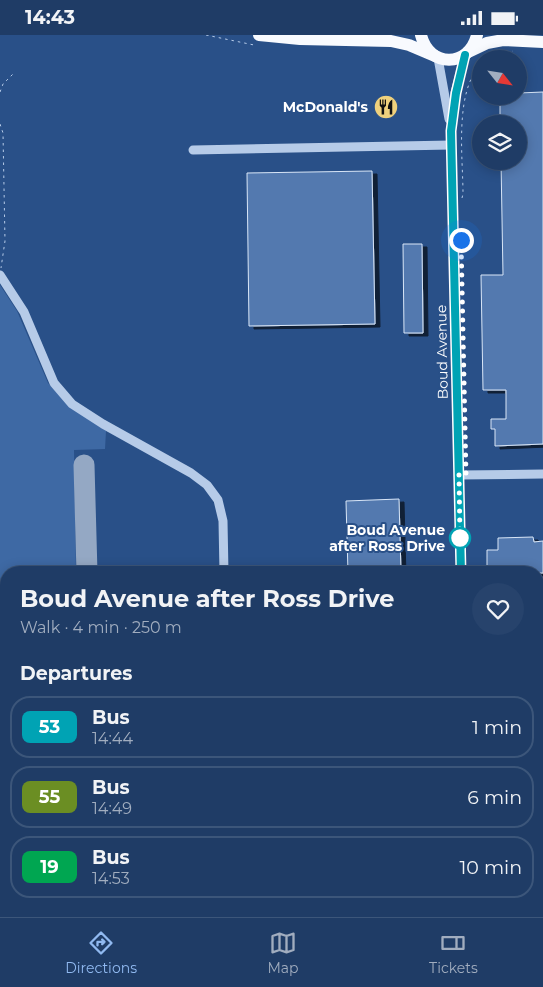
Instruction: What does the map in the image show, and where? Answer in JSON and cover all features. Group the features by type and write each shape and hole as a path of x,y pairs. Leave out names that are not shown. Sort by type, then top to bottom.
{"main road":[{"path":"259,35 300,39 391,41 410,45 437,57 452,60 487,43 503,40 543,42"},
{"path":"421,35 428,51 437,57"},
{"path":"467,53 474,45 477,35"}],"street":[{"name":"Boud Avenue","path":"461,566 451,131 456,93 467,53"},
{"name":"Boud Avenue","path":"437,57 445,86 451,131"},
{"path":"193,150 451,145"},
{"path":"0,275 24,312 54,383 72,404 191,473 206,485 218,500 223,521 224,566"},
{"path":"459,475 543,474"}],"path":[{"path":"516,50 528,42"},
{"path":"0,92 3,84 14,73"},
{"path":"461,201 463,194 462,117 472,75"},
{"path":"0,124 3,133 5,241 0,275"}],"shaded area":[{"path":"0,285 17,311 48,383 69,406 106,431 105,449 74,450 76,566 0,566"}],"building":[{"path":"543,92 543,444 495,446 495,429 491,429 491,419 506,419 506,390 483,390 481,275 503,275 501,170 527,170 527,115 500,115 500,105 528,105 528,93"},
{"path":"372,171 375,324 249,326 247,173"},
{"path":"403,244 422,244 423,333 404,333"},
{"path":"399,499 401,566 348,566 346,501"},
{"path":"533,537 534,542 543,541 543,566 487,566 487,550 498,550 498,538"}],"taxiway":[{"path":"84,465 87,566"}],"bus line":[{"name":"53","path":"461,566 451,131 456,93 465,55"}],"place":[{"name":"McDonald's","path":"386,107"},
{"name":"Boud Avenue after Ross Drive","path":"460,538"}],"route":[{"path":"460,538 459,475 466,475 461,240"}]}
